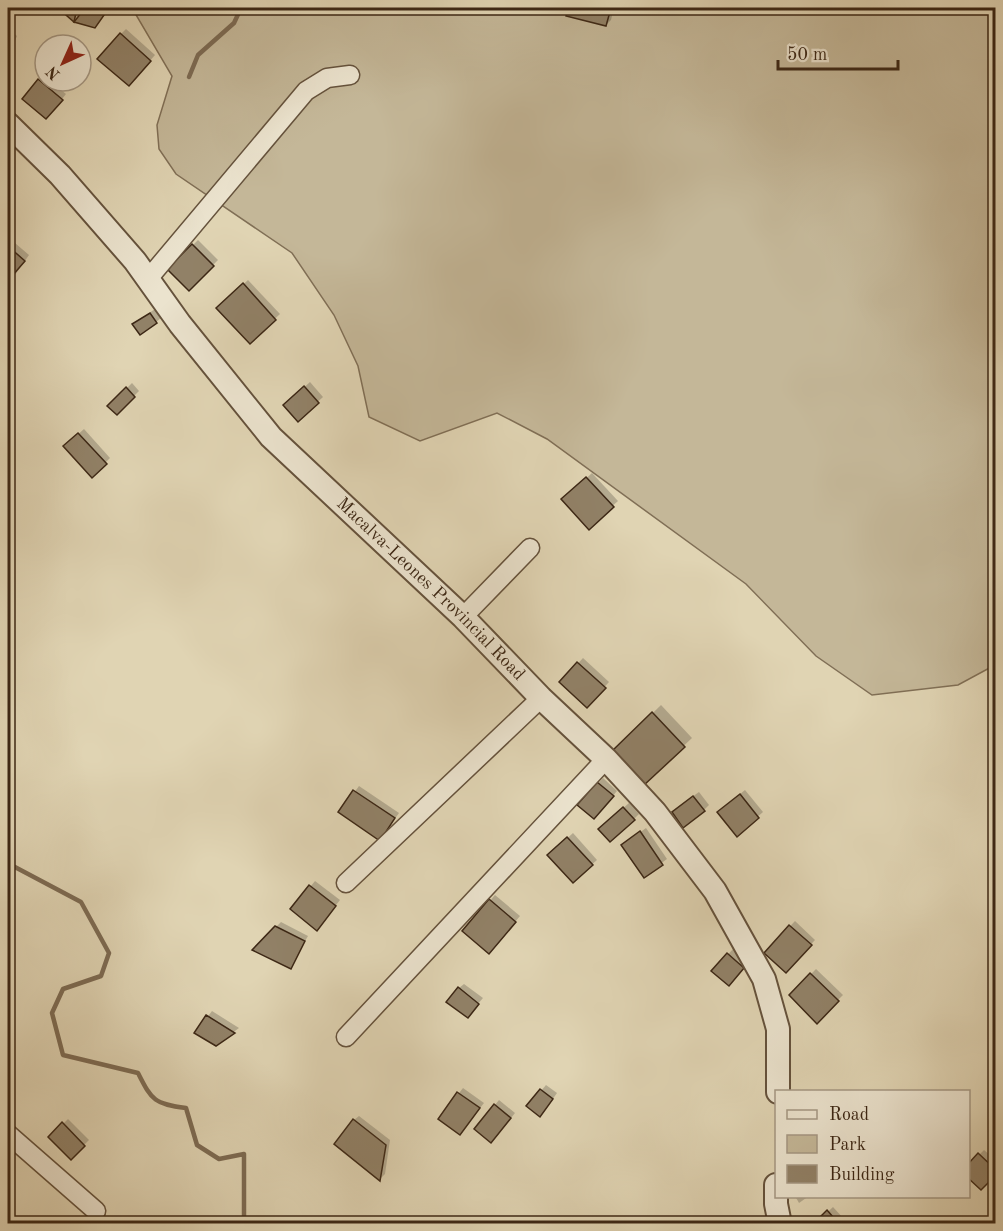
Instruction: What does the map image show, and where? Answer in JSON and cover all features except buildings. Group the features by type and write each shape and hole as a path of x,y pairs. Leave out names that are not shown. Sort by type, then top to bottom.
{"street":[{"path":"148,279 306,91 327,78 350,75"},
{"name":"Macalva-Leones Provincial Road","path":"8,124 60,175 148,279 180,324 271,437 463,617 541,698 606,759 684,848 715,891 756,962 776,1017 778,1090"},
{"path":"463,617 530,548"},
{"path":"346,883 541,698"},
{"path":"346,1037 606,759"},
{"path":"8,1134 96,1211"},
{"path":"776,1198 780,1224"}],"green space":[{"path":"132,8 995,8 995,665 958,685 872,695 816,656 746,584 547,439 497,413 420,441 369,417 358,366 334,315 292,253 176,174 159,149 157,125 172,76"}],"waterway":[{"path":"189,77 198,55 234,23 241,8"},
{"path":"8,857 13,866 81,902 109,953 101,976 63,989 52,1013 63,1055 138,1073 147,1090 156,1100 167,1105 186,1108 197,1145 219,1159 244,1154 244,1217 248,1224"}]}
